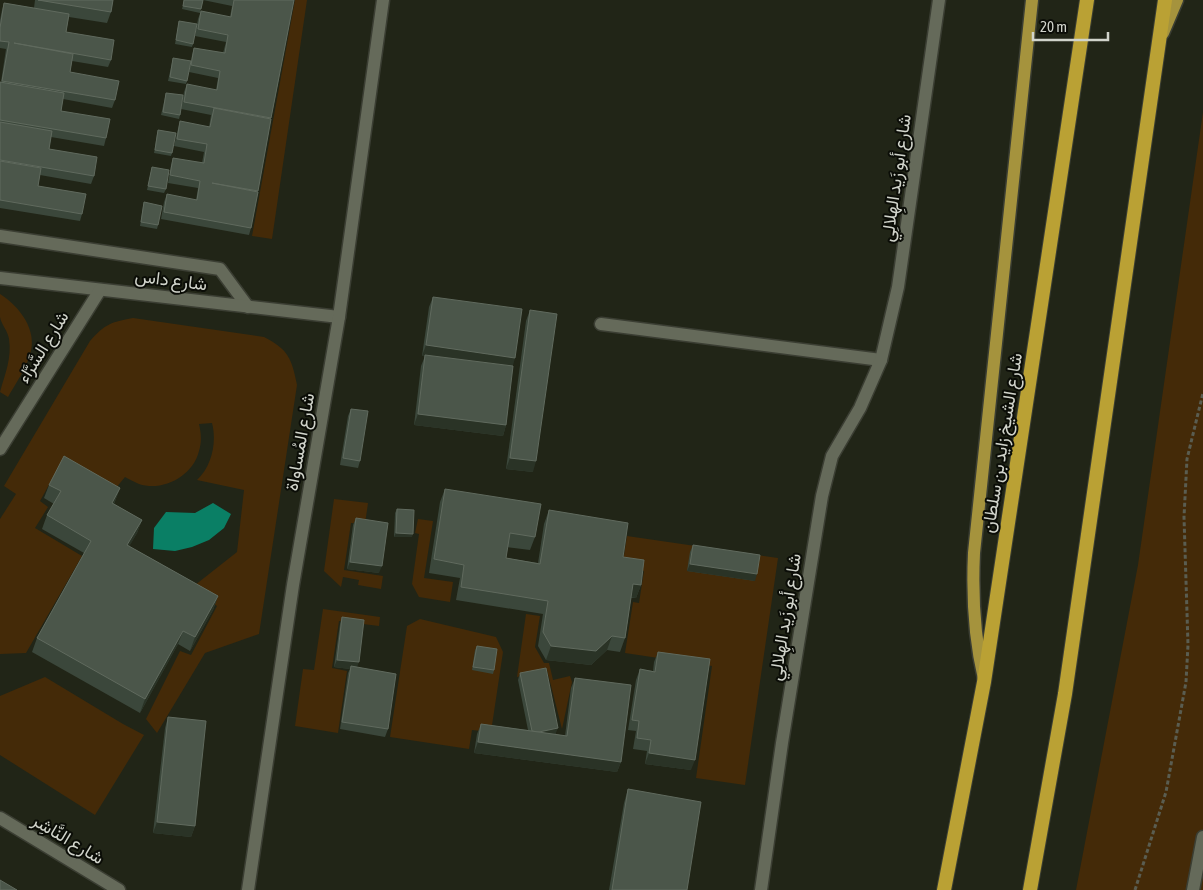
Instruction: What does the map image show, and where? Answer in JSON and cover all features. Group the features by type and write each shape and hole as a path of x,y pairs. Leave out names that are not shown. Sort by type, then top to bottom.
{"highway":[{"name":"شارع الشيخ زايد بن سلطان","path":"944,890 984,682 1087,0"},
{"path":"1030,890 1065,694 1165,0"}],"main road":[{"path":"984,682 973,606 974,553 1032,0"},
{"path":"1160,42 1177,0"}],"street":[{"name":"شارع المُساواة","path":"248,890 293,585 339,317 383,0"},
{"name":"شارع أبو زَيد الهِلالِي","path":"761,890 782,743 822,496 832,456 860,408 881,360 898,287 940,0"},
{"path":"0,236 220,269 248,307"},
{"name":"شارع داس","path":"0,278 339,317"},
{"name":"شارع السَّرَّاء","path":"0,449 100,290"},
{"path":"601,324 881,360"},
{"name":"شارع النَّاشِر","path":"0,818 119,890"},
{"path":"1193,890 1203,837"}],"path":[{"path":"1135,890 1166,792 1186,682 1188,645 1184,517 1187,459 1203,393"}],"shaded area":[{"path":"295,0 307,0 272,239 252,236"},
{"path":"1203,112 1203,890 1076,890 1138,565"},
{"path":"0,294 26,320 32,337 28,361 8,397 0,392 8,366 10,346 0,317"},
{"path":"133,318 264,337 279,346 288,356 297,385 259,634 205,653 157,733 146,719 180,651 191,655 217,606 190,589 237,552 244,490 197,480 210,461 214,438 212,423 199,424 201,444 196,460 184,475 167,484 148,486 125,477 111,494 60,465 40,501 48,507 35,528 82,556 26,653 0,654 0,519 16,494 4,486 90,341 109,325"},
{"path":"334,499 368,503 365,524 351,523 344,570 383,576 381,589 358,585 359,580 343,577 341,587 324,571"},
{"path":"418,519 433,521 424,578 453,582 450,602 419,597 412,584 419,534 415,533"},
{"path":"627,536 778,558 745,785 696,778 712,666 625,653 633,602 639,603 644,571 622,568"},
{"path":"323,609 380,617 379,626 339,621 332,668 347,671 338,733 295,726 303,669 314,670"},
{"path":"526,614 540,616 535,647 544,663 549,663 553,680 570,676 572,682 562,729 547,670 517,677"},
{"path":"420,619 496,637 503,652 491,732 472,730 469,749 390,737 407,626"},
{"path":"45,677 144,735 95,815 0,755 0,696"}],"water":[{"path":"213,503 231,514 224,528 209,540 175,551 153,549 154,528 166,512 195,513"}],"building":[{"path":"38,0 113,0 111,12"},
{"path":"184,0 203,0 201,9 183,6"},
{"path":"234,0 294,0 271,118 184,102 187,84 217,90 220,71 191,65 194,48 225,53 228,35 198,29 201,11 231,17"},
{"path":"4,3 69,14 66,32 114,40 111,60 14,43 73,54 70,72 119,81 115,100 2,81 9,42 0,41"},
{"path":"179,21 197,24 193,44 176,40"},
{"path":"173,58 191,61 187,81 170,77"},
{"path":"0,82 64,93 61,111 110,119 106,138 0,120"},
{"path":"166,93 183,95 180,115 163,112"},
{"path":"214,108 271,119 258,191 212,183 258,192 251,228 164,212 167,194 197,200 200,181 170,175 173,158 204,163 207,144 177,139 180,121 210,127"},
{"path":"0,122 52,131 49,149 97,157 94,176 0,160"},
{"path":"158,130 176,133 172,153 155,150"},
{"path":"0,161 41,168 38,186 86,194 82,214 0,200"},
{"path":"152,167 169,170 166,189 148,186"},
{"path":"144,202 162,206 158,225 141,222"},
{"path":"433,297 522,309 515,358 426,345"},
{"path":"530,310 557,314 536,461 510,458"},
{"path":"425,355 513,366 506,425 418,414"},
{"path":"351,409 368,411 360,461 343,458"},
{"path":"64,456 120,488 112,503 142,520 127,545 218,596 195,637 183,631 145,699 37,638 91,541 47,515 61,491 49,485"},
{"path":"445,489 541,504 535,537 510,533 506,558 540,564 549,510 628,523 623,557 644,560 641,585 633,584 625,638 612,636 596,651 551,646 543,632 548,601 461,587 464,565 434,559"},
{"path":"397,509 414,510 413,534 396,533"},
{"path":"356,518 388,523 382,566 350,562"},
{"path":"693,545 760,555 757,574 690,564"},
{"path":"342,617 364,620 359,662 337,660"},
{"path":"477,646 497,649 494,670 473,667"},
{"path":"658,652 710,659 695,760 649,753 651,740 637,738 639,721 632,720 640,669 655,672"},
{"path":"351,666 396,674 388,729 342,722"},
{"path":"546,668 558,728 539,732 532,731 520,673"},
{"path":"575,678 631,685 621,762 478,742 481,724 567,736"},
{"path":"168,717 206,721 195,826 157,822"},
{"path":"628,789 701,802 687,890 612,890"},
{"path":"0,880 17,890 0,890"}]}
